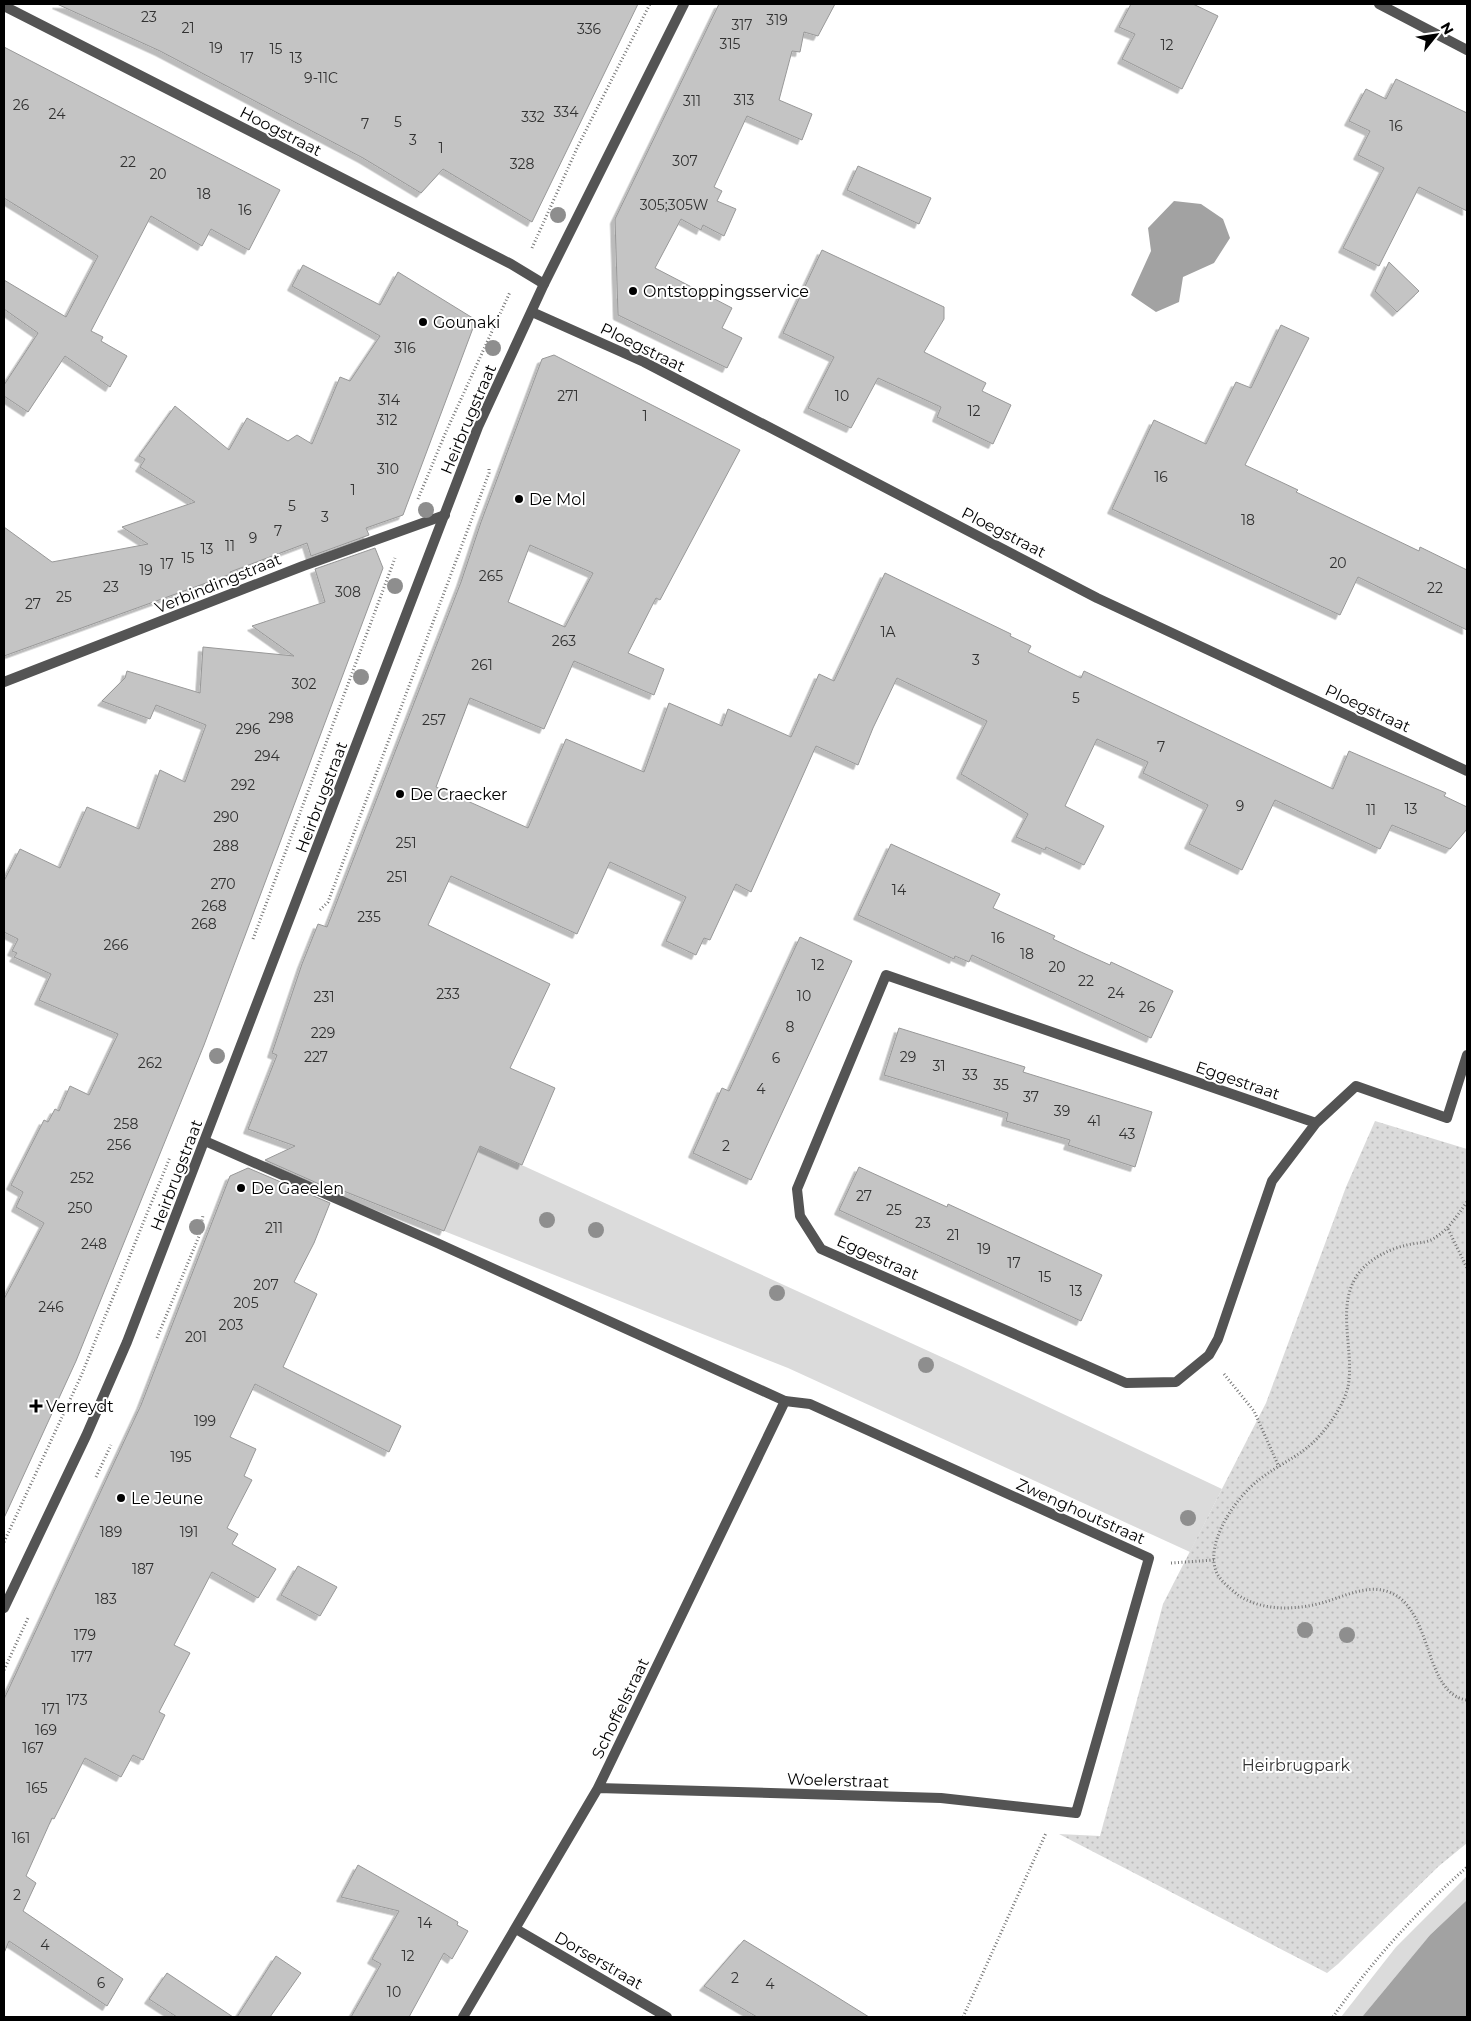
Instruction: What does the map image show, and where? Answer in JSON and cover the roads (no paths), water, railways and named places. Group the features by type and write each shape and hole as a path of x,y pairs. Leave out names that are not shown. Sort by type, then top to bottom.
{"street":[{"name":"Heirbrugstraat","path":"4,1608 105,1393 205,1141 478,427 544,284 684,4"},
{"path":"1379,4 1467,50"},
{"name":"Hoogstraat","path":"4,6 502,260 544,284"},
{"name":"Ploegstraat","path":"532,312 644,362 1097,598 1467,771"},
{"name":"Verbindingstraat","path":"4,682 303,566 445,515"},
{"name":"Eggestraat","path":"1316,1123 886,975 797,1189 800,1216 821,1249 1126,1383 1176,1382 1209,1355 1218,1339 1272,1181 1316,1123 1356,1086 1446,1118 1467,1055"},
{"name":"Zwenghoutstraat","path":"205,1141 437,1243 785,1401 810,1404 1149,1558 1076,1813"},
{"name":"Schoffelstraat","path":"463,2017 598,1788 785,1401"},
{"name":"Woelerstraat","path":"598,1788 941,1798 1076,1813"},
{"name":"Dorserstraat","path":"516,1929 667,2017"}],"place":[{"name":"Ontstoppingsservice","path":"633,291"},
{"name":"Gounaki","path":"423,322"},
{"name":"De Mol","path":"519,499"},
{"name":"De Craecker","path":"400,794"},
{"name":"De Gaeelen","path":"241,1188"},
{"name":"Verreydt","path":"36,1406"},
{"name":"Le Jeune","path":"121,1498"}],"park label":[{"name":"Heirbrugpark","path":"1296,1765"}]}
